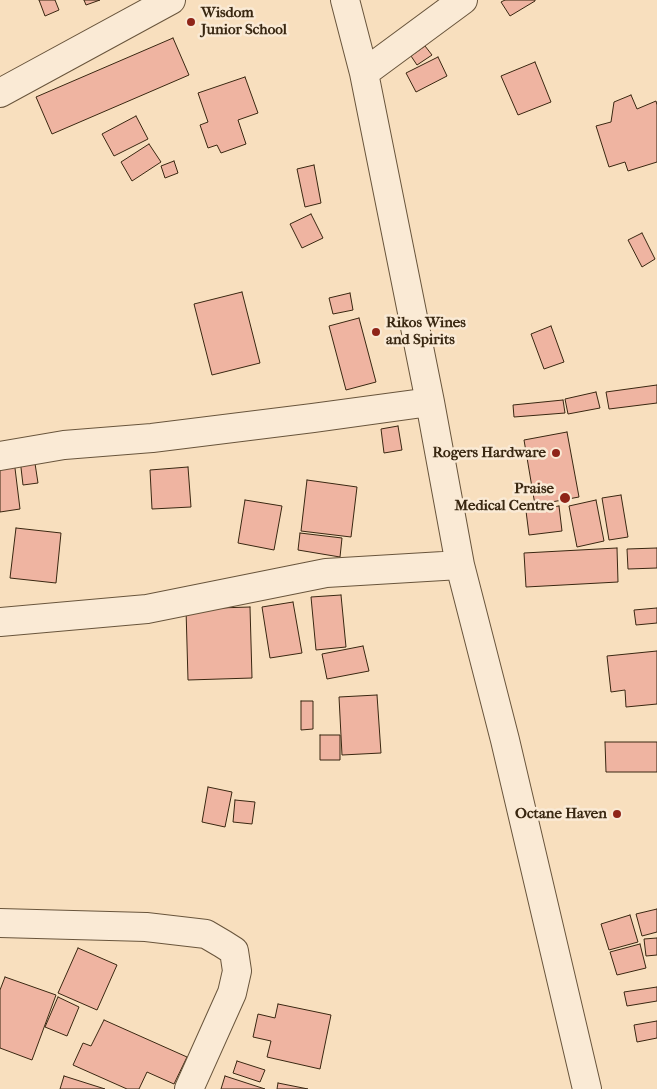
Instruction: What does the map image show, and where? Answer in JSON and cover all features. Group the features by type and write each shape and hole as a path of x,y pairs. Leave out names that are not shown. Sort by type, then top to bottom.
{"street":[{"path":"0,92 171,0"},
{"path":"345,0 364,72 430,402 460,565 505,740 587,1089"},
{"path":"364,72 463,0"},
{"path":"0,456 64,446 152,438 430,402"},
{"path":"0,622 148,609 326,573 460,565"},
{"path":"0,923 146,926 206,934 234,951 237,970 232,993 189,1089"}],"building":[{"path":"39,0 55,0 59,10 45,16"},
{"path":"84,0 100,0 86,5"},
{"path":"505,0 535,1 510,16 501,2"},
{"path":"173,38 189,75 52,134 36,97"},
{"path":"425,46 432,55 417,65 411,56"},
{"path":"438,57 447,76 416,92 406,73"},
{"path":"535,62 551,102 518,115 501,76"},
{"path":"245,77 258,113 238,120 246,144 221,153 217,145 208,148 200,125 208,122 198,93"},
{"path":"631,95 637,109 656,101 657,162 628,171 625,162 609,167 596,126 611,122 614,102"},
{"path":"136,116 148,139 114,156 102,134"},
{"path":"149,144 161,162 132,181 121,162"},
{"path":"174,161 178,173 165,178 161,166"},
{"path":"314,165 321,203 305,207 297,169"},
{"path":"311,214 323,238 302,248 290,224"},
{"path":"642,233 655,259 642,267 628,240"},
{"path":"242,292 260,363 212,375 194,304"},
{"path":"350,293 353,310 333,314 329,298"},
{"path":"359,318 376,382 346,390 329,326"},
{"path":"551,326 564,362 544,369 531,334"},
{"path":"657,385 657,403 609,409 606,392"},
{"path":"596,392 600,408 568,414 565,399"},
{"path":"563,400 565,413 514,417 513,405"},
{"path":"398,426 402,450 384,453 381,429"},
{"path":"567,432 579,497 535,505 524,440"},
{"path":"34,457 38,483 23,485 20,459"},
{"path":"14,460 20,509 0,512 0,461"},
{"path":"188,467 191,507 152,509 150,470"},
{"path":"307,480 357,487 351,537 301,531"},
{"path":"621,495 628,537 609,540 602,498"},
{"path":"245,500 282,506 274,550 238,543"},
{"path":"596,500 604,541 577,547 569,506"},
{"path":"559,506 562,531 529,535 526,511"},
{"path":"16,528 61,533 56,583 10,578"},
{"path":"300,533 342,538 340,557 298,550"},
{"path":"617,548 618,582 526,587 524,553"},
{"path":"657,548 657,568 628,569 627,549"},
{"path":"341,595 346,647 316,650 311,597"},
{"path":"293,602 302,653 270,658 262,607"},
{"path":"250,607 252,678 188,680 186,609"},
{"path":"657,608 657,623 636,625 634,610"},
{"path":"363,646 369,671 327,679 322,654"},
{"path":"657,651 657,704 626,707 625,690 611,692 607,656"},
{"path":"377,695 381,753 342,755 339,697"},
{"path":"301,701 313,701 313,729 301,730"},
{"path":"320,735 340,735 340,760 320,760"},
{"path":"605,742 657,742 657,772 606,772"},
{"path":"208,787 232,792 225,827 202,822"},
{"path":"235,800 255,802 252,824 233,822"},
{"path":"657,909 657,932 642,936 636,914"},
{"path":"630,915 638,942 609,950 601,924"},
{"path":"657,938 657,955 646,956 644,939"},
{"path":"640,944 646,968 617,975 610,952"},
{"path":"78,948 117,965 97,1010 58,993"},
{"path":"5,977 56,995 32,1060 0,1048 0,990"},
{"path":"657,987 657,1001 627,1006 624,992"},
{"path":"58,997 79,1007 67,1036 45,1027"},
{"path":"278,1004 331,1015 320,1069 267,1057 271,1041 253,1037 258,1014 275,1018"},
{"path":"104,1020 187,1057 174,1084 147,1072 139,1089 127,1089 73,1065 83,1043 91,1046"},
{"path":"657,1021 657,1038 637,1042 634,1025"},
{"path":"237,1061 265,1070 260,1082 233,1073"},
{"path":"64,1076 105,1089 60,1089"},
{"path":"225,1076 265,1089 221,1089"},
{"path":"278,1083 308,1089 277,1089"}],"place":[{"name":"Wisdom Junior School","path":"191,22"},
{"name":"Rikos Wines and Spirits","path":"376,332"},
{"name":"Rogers Hardware","path":"556,453"},
{"name":"Praise Medical Centre","path":"565,498"},
{"name":"Octane Haven","path":"617,814"}]}
